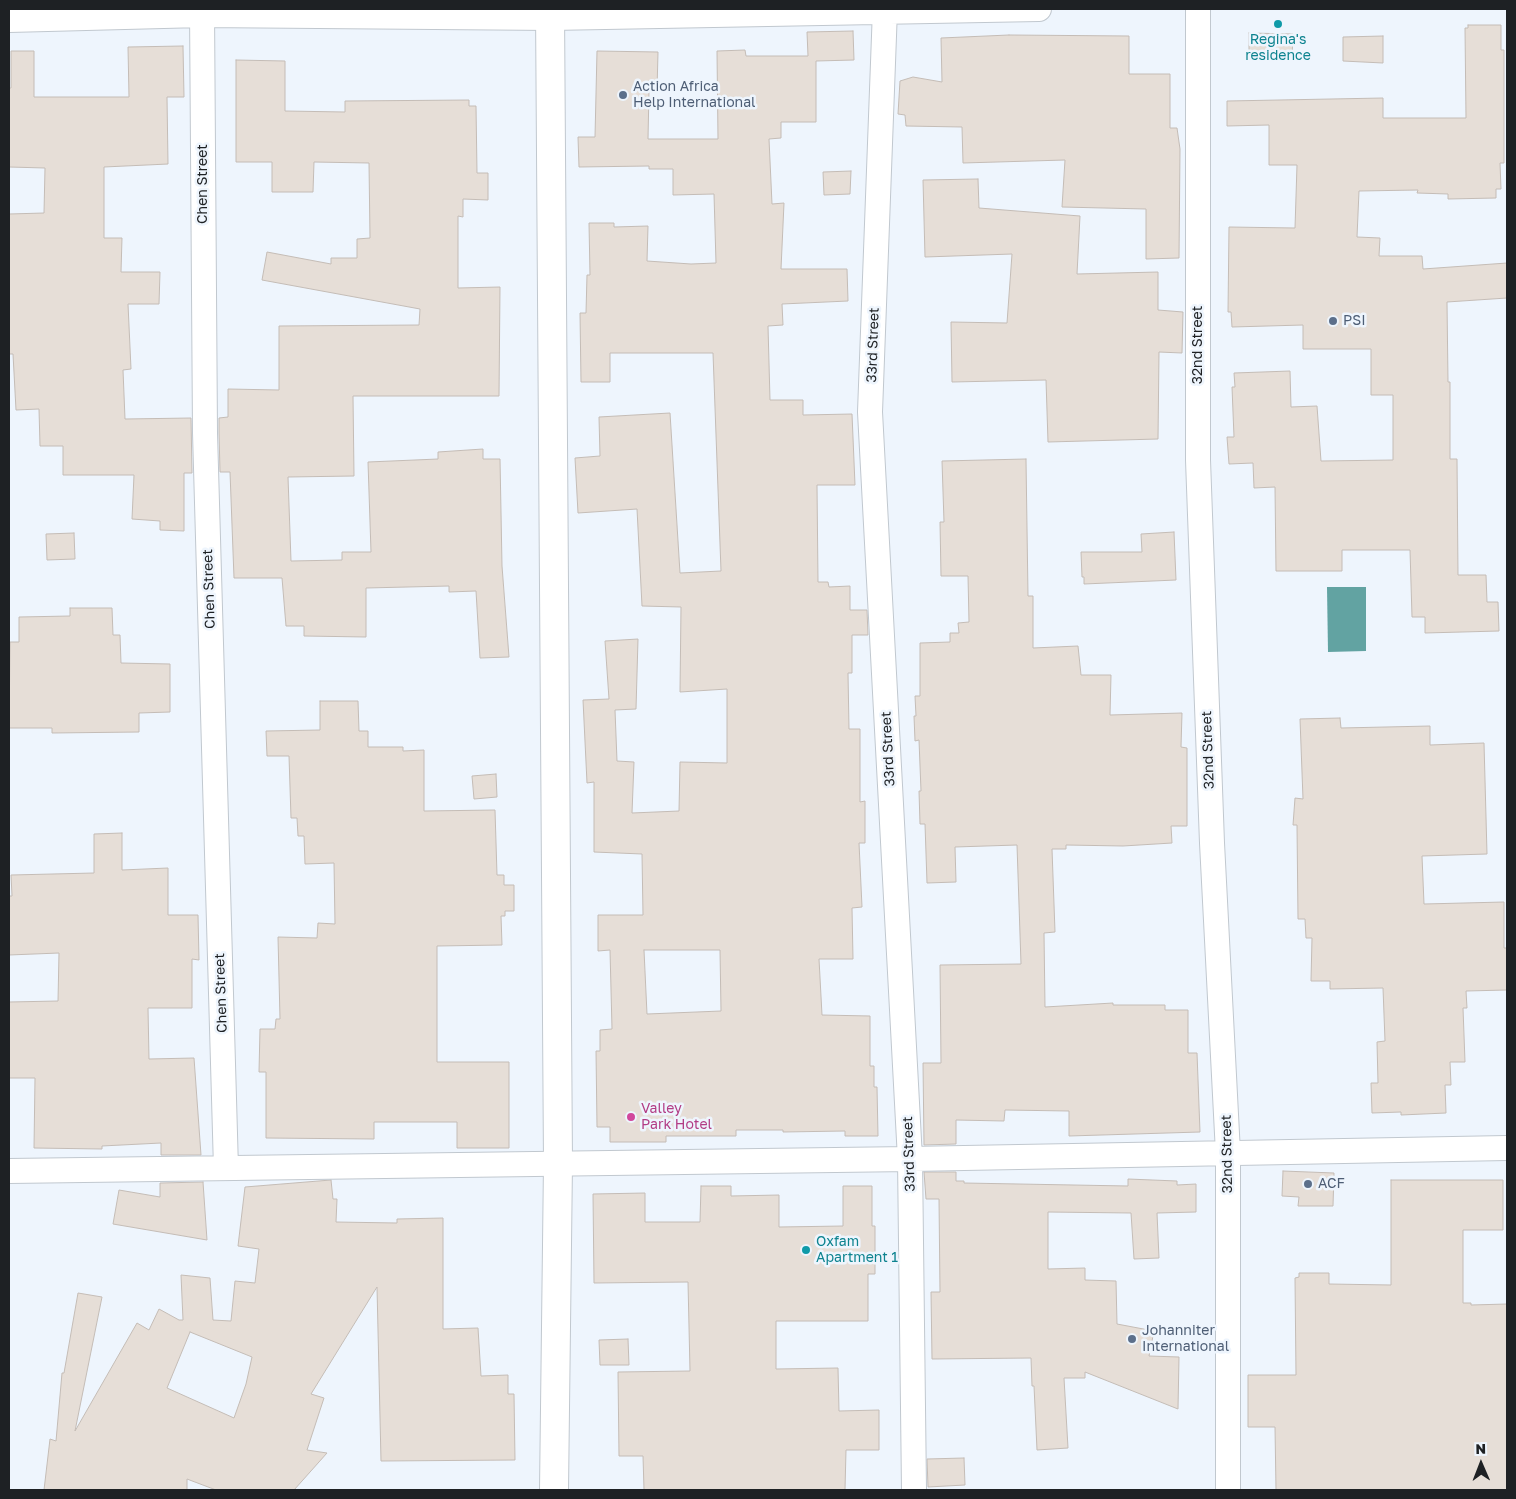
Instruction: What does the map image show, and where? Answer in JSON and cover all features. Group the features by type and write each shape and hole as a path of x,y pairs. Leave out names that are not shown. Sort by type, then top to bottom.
{"street":[{"path":"9,20 202,12 550,14 1039,9"},
{"name":"32nd Street","path":"1198,9 1198,460 1212,843 1228,1153 1228,1490"},
{"name":"33rd Street","path":"885,10 870,412 910,1159 914,1490"},
{"name":"Chen Street","path":"202,12 205,433 226,1168"},
{"path":"550,14 558,1163 554,1490"},
{"path":"9,1171 910,1159 1507,1148"}],"shaded area":[{"path":"1327,587 1366,587 1366,651 1328,652"}],"building":[{"path":"1468,25 1501,25 1501,50 1504,50 1504,163 1500,163 1501,189 1496,189 1496,198 1448,199 1448,194 1417,193 1418,190 1359,191 1357,237 1380,238 1379,256 1422,256 1423,269 1507,263 1507,298 1447,302 1450,459 1457,459 1458,575 1486,575 1487,602 1498,602 1499,631 1425,633 1425,617 1412,617 1410,550 1342,550 1342,571 1276,571 1275,487 1254,488 1253,463 1229,464 1227,437 1234,437 1232,387 1235,387 1234,373 1290,371 1291,407 1317,406 1321,461 1393,460 1393,395 1371,395 1371,349 1303,349 1303,325 1232,327 1231,312 1228,312 1229,227 1295,228 1297,165 1269,165 1269,125 1227,126 1227,101 1383,98 1383,118 1466,118 1465,28 1468,28"},
{"path":"853,31 854,60 816,61 816,122 781,122 781,138 769,139 772,204 784,203 781,269 847,269 848,301 782,304 783,325 768,326 770,400 803,400 803,415 852,414 855,485 817,485 818,582 828,582 829,587 850,586 850,610 867,610 868,635 852,635 852,673 848,673 849,729 860,729 860,802 865,801 865,843 859,843 862,907 852,908 853,959 819,959 822,1015 870,1016 870,1066 874,1066 874,1087 877,1087 878,1136 845,1136 845,1131 783,1132 783,1130 736,1130 736,1136 666,1136 666,1142 610,1142 610,1127 597,1127 596,1051 600,1051 600,1030 612,1029 610,950 598,951 598,915 643,915 642,854 594,852 594,782 587,783 583,700 609,699 605,641 638,639 636,709 615,710 617,761 634,762 632,813 679,811 680,762 727,763 727,689 680,692 681,607 642,606 637,509 578,513 575,458 600,456 599,417 670,413 680,573 721,571 713,353 610,353 610,382 581,382 580,313 586,313 587,275 590,275 589,223 614,223 614,227 648,226 647,261 691,264 716,263 714,194 673,195 673,169 649,169 649,166 579,167 578,137 595,137 597,51 658,52 657,91 649,91 648,139 718,139 717,51 745,50 746,56 808,56 807,32","holes":["644,950 720,950 721,1011 647,1014"]},
{"path":"1249,33 1293,34 1292,58 1249,56"},
{"path":"1009,35 1129,36 1129,74 1170,74 1170,128 1177,128 1180,149 1179,258 1146,259 1146,209 1062,207 1065,160 963,163 962,127 906,126 905,115 898,114 900,81 913,77 942,82 941,38"},
{"path":"1383,36 1383,63 1343,61 1343,37"},
{"path":"183,46 184,97 167,97 168,164 104,167 104,238 122,238 121,272 160,272 159,304 128,304 131,369 123,370 125,419 191,418 192,473 184,473 184,531 160,530 160,521 132,519 134,475 63,475 63,446 40,446 39,409 16,410 13,354 9,354 9,214 44,213 45,168 9,167 11,51 34,51 34,97 129,97 128,47"},
{"path":"236,60 285,61 285,111 345,112 345,101 469,100 469,106 476,106 477,173 488,173 488,200 463,199 463,217 458,216 458,288 500,287 499,396 353,396 354,476 288,477 291,561 342,560 342,552 371,552 368,462 438,459 438,452 483,449 483,459 500,459 502,566 509,657 480,658 476,591 449,592 449,586 366,588 366,637 304,636 304,626 286,626 282,578 234,578 230,472 220,472 219,418 228,417 228,389 279,390 279,326 419,325 420,309 262,280 267,252 331,264 331,258 357,258 357,239 370,238 369,163 314,162 313,192 272,192 272,162 236,162"},
{"path":"851,171 850,194 824,195 823,172"},
{"path":"978,179 979,208 1080,216 1077,274 1158,272 1158,310 1183,312 1182,353 1159,352 1158,439 1048,442 1046,380 952,382 951,322 1007,323 1012,254 925,257 923,180"},
{"path":"1026,459 1028,596 1033,596 1033,648 1078,646 1081,675 1111,675 1110,715 1182,713 1181,747 1187,748 1187,826 1171,826 1172,843 1123,846 1066,845 1066,849 1052,849 1055,932 1044,933 1045,1007 1113,1003 1113,1005 1165,1005 1165,1010 1188,1010 1188,1053 1197,1053 1200,1132 1069,1136 1069,1111 1005,1110 1004,1121 956,1120 956,1144 924,1145 923,1063 941,1063 940,965 1021,964 1017,845 955,847 956,882 927,883 925,824 920,824 919,740 915,741 914,716 916,716 915,696 920,696 920,643 950,642 950,633 959,633 958,623 969,622 968,576 941,576 940,522 944,522 942,461"},
{"path":"1174,532 1176,580 1084,584 1081,552 1142,552 1141,534"},
{"path":"74,533 75,559 47,560 46,534"},
{"path":"70,608 112,608 113,635 120,635 121,663 170,664 170,712 139,713 139,732 52,733 52,728 9,728 10,642 19,642 19,617 70,616"},
{"path":"320,701 358,701 359,731 368,731 368,747 403,747 403,751 424,750 424,811 495,810 497,875 504,875 504,885 514,885 514,911 505,911 505,916 501,916 502,945 437,946 437,1062 509,1062 509,1148 457,1148 457,1122 374,1122 374,1139 266,1138 266,1072 259,1072 260,1029 275,1029 276,1019 280,1019 278,937 317,938 318,923 335,924 334,863 305,864 304,836 298,836 297,818 291,818 289,756 267,756 266,731 320,730"},
{"path":"1340,718 1341,728 1430,726 1430,745 1484,743 1487,854 1422,856 1424,904 1504,902 1504,948 1507,948 1507,990 1466,991 1467,1008 1463,1008 1465,1062 1450,1062 1451,1085 1445,1085 1446,1113 1401,1115 1401,1112 1372,1113 1371,1083 1378,1083 1377,1042 1385,1041 1383,988 1330,989 1330,981 1311,981 1312,938 1306,938 1305,919 1298,919 1297,825 1293,825 1295,798 1303,799 1300,719"},
{"path":"496,774 497,797 474,799 472,776"},
{"path":"122,833 122,870 168,868 168,915 198,915 199,960 192,959 192,1008 148,1008 149,1059 194,1058 201,1155 161,1155 161,1143 102,1146 102,1149 34,1148 35,1078 9,1078 9,1002 58,1001 59,953 9,955 9,896 12,896 11,875 94,873 94,834"},
{"name":"ACF","path":"1283,1171 1334,1173 1333,1206 1298,1206 1299,1197 1282,1196"},
{"path":"924,1172 956,1172 956,1181 964,1181 964,1183 1128,1186 1128,1179 1177,1181 1177,1185 1196,1184 1196,1212 1157,1213 1159,1258 1134,1259 1131,1213 1048,1212 1048,1269 1085,1268 1085,1280 1116,1281 1117,1324 1154,1331 1149,1356 1179,1357 1178,1409 1085,1372 1085,1378 1064,1378 1068,1448 1037,1450 1031,1358 932,1359 931,1292 940,1292 939,1199 926,1199"},
{"path":"331,1180 333,1199 337,1199 336,1222 397,1223 397,1219 443,1218 443,1329 478,1328 481,1376 508,1375 508,1394 514,1394 515,1460 381,1461 377,1287 311,1394 324,1398 307,1450 327,1453 294,1490 216,1490 187,1479 187,1490 44,1490 50,1439 56,1441 62,1373 64,1373 78,1293 102,1297 75,1431 137,1323 149,1330 159,1309 179,1320 183,1320 181,1275 210,1278 213,1320 231,1321 235,1281 255,1283 259,1249 238,1246 245,1187","holes":["190,1332 252,1357 246,1384 234,1418 167,1388"]},
{"path":"1391,1180 1503,1180 1503,1230 1463,1230 1463,1303 1471,1303 1471,1305 1507,1304 1507,1490 1276,1490 1275,1427 1248,1427 1248,1375 1296,1375 1295,1278 1299,1277 1299,1273 1329,1273 1329,1284 1391,1285"},
{"path":"203,1182 207,1240 113,1224 119,1190 160,1197 160,1183"},
{"path":"701,1186 731,1186 731,1196 779,1195 779,1227 843,1226 843,1186 872,1186 872,1226 875,1226 875,1274 868,1274 868,1321 776,1321 776,1369 838,1368 839,1411 879,1410 879,1450 846,1450 845,1490 644,1490 643,1456 619,1456 618,1372 690,1371 688,1282 594,1283 593,1194 645,1193 645,1222 700,1222"},
{"path":"628,1339 629,1365 600,1365 599,1340"},
{"path":"964,1458 965,1485 928,1487 927,1459"}],"place":[{"name":"Regina's residence","path":"1278,24"},
{"name":"Action Africa Help International","path":"623,95"},
{"name":"PSI","path":"1333,321"},
{"name":"Valley Park Hotel","path":"631,1117"},
{"name":"ACF","path":"1308,1184"},
{"name":"Oxfam Apartment 1","path":"806,1250"},
{"name":"Johanniter International","path":"1132,1339"}]}
